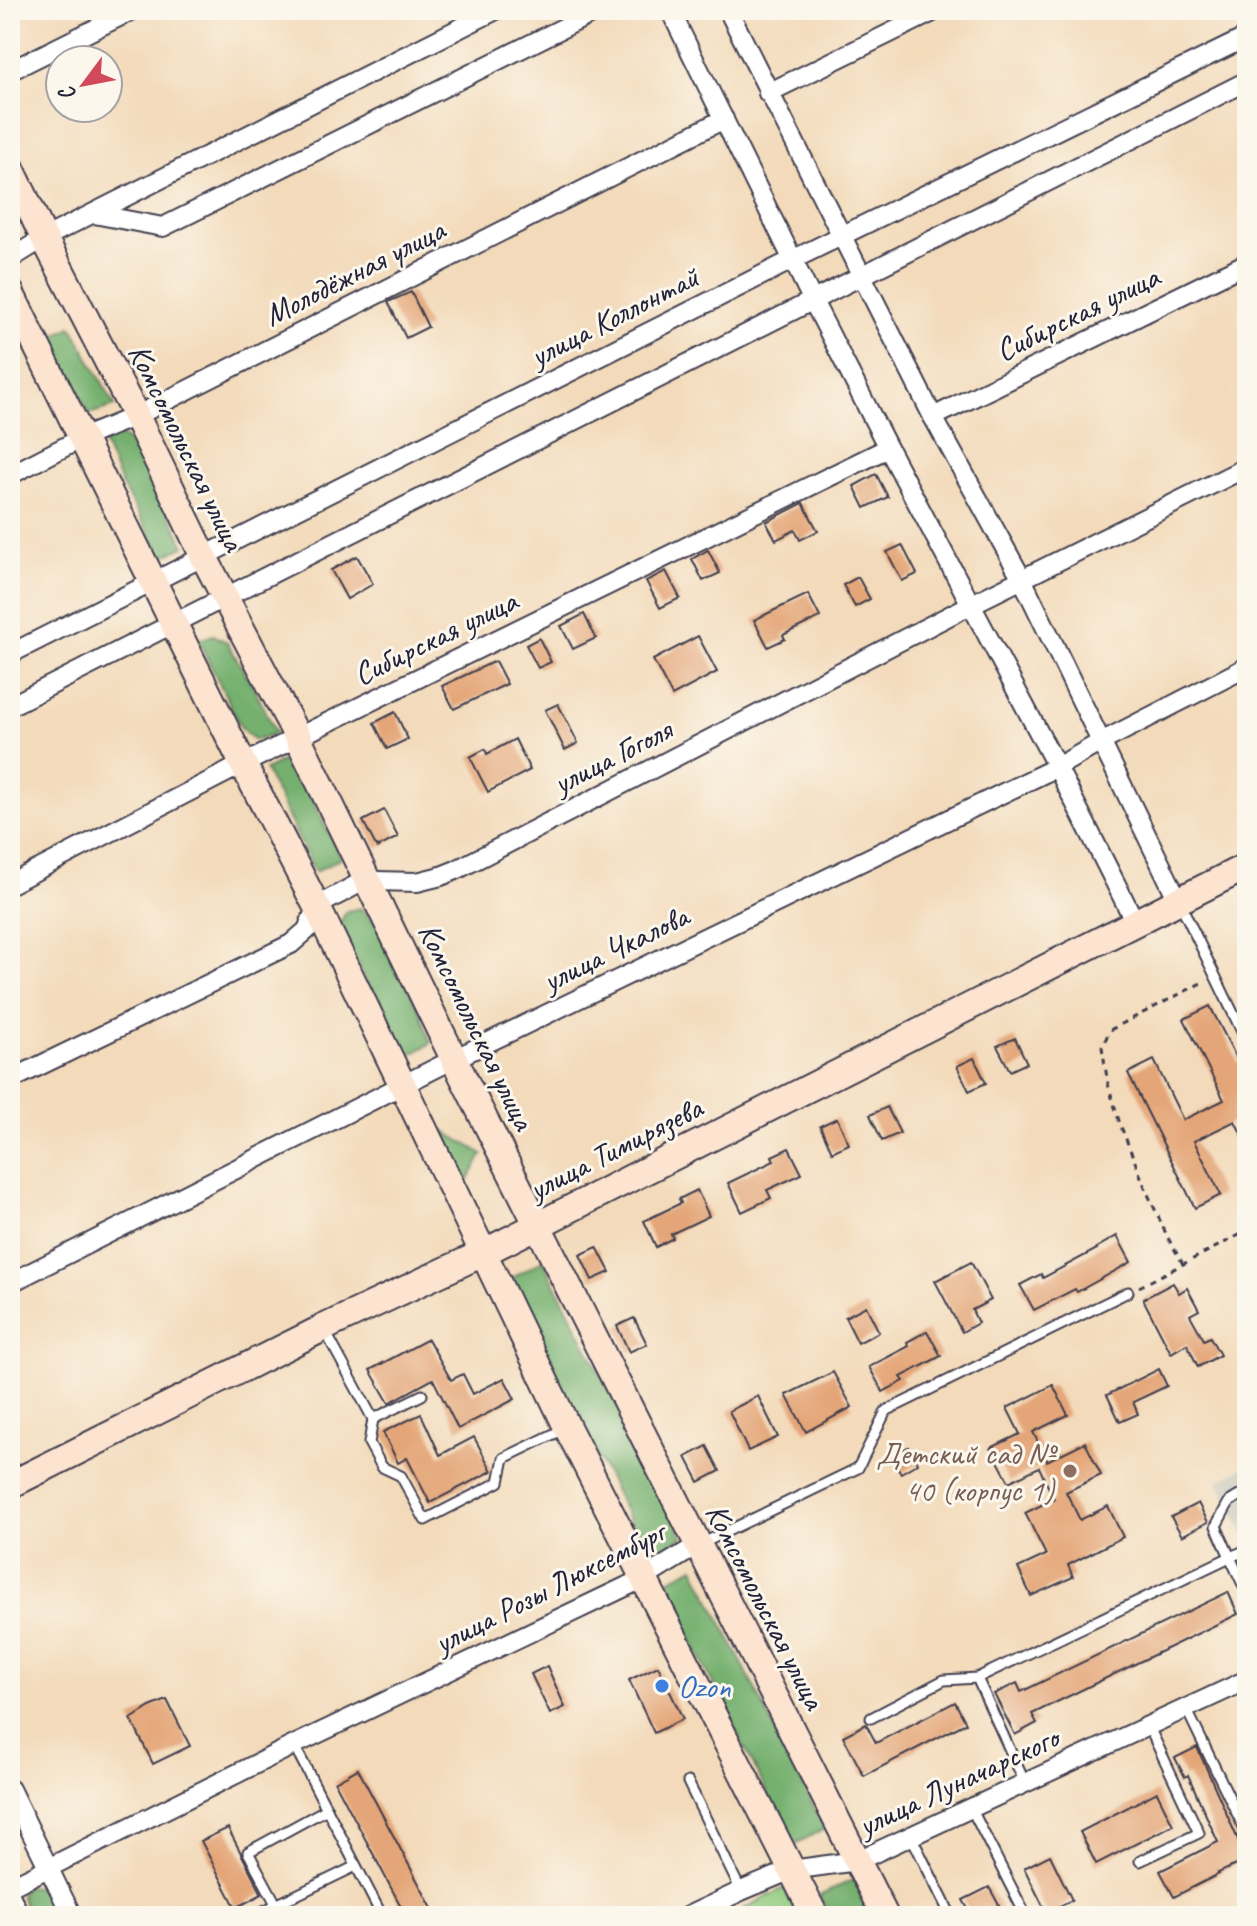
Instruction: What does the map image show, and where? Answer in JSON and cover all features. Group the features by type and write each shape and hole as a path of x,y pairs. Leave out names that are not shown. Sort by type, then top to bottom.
{"street":[{"path":"10,71 133,10"},
{"path":"10,259 44,238 496,10"},
{"path":"94,214 163,227 599,10"},
{"path":"670,10 792,260 1135,922"},
{"path":"728,10 933,417 1022,579 1178,900"},
{"path":"768,93 937,10"},
{"name":"улица Коллонтай","path":"10,654 792,260 1247,37"},
{"path":"10,706 1247,81"},
{"name":"Молодёжная улица","path":"10,475 82,438 136,416 724,119"},
{"name":"Комсомольская улица","path":"10,166 885,1916"},
{"name":"Сибирская улица","path":"933,417 1247,263"},
{"path":"10,292 317,907 567,1427 815,1916"},
{"name":"Сибирская улица","path":"10,884 243,764 888,448"},
{"name":"улица Гоголя","path":"10,1080 291,944 307,930 317,907 356,885 384,880 417,882 456,870 972,604 1247,467"},
{"name":"улица Чкалова","path":"10,1283 454,1059 1057,767 1247,667"},
{"name":"улица Тимирязева","path":"10,1485 323,1328 483,1253 1247,866"},
{"name":"улица Розы Люксембург","path":"10,1887 294,1745 644,1578 698,1545"},
{"name":"улица Луначарского","path":"688,1916 727,1908 741,1891 791,1870 857,1861 1247,1680"},
{"path":"10,1789 72,1916"},
{"path":"10,1895 20,1916"}],"lane":[{"path":"1178,900 1247,1042"},
{"name":"улица Розы Люксембург","path":"698,1545 858,1468 886,1411 1128,1292"},
{"path":"323,1328 373,1419 369,1443 382,1467 401,1476 425,1520 499,1482 504,1458 567,1427"},
{"path":"373,1419 422,1395"},
{"path":"1247,1491 1229,1502 1216,1526 1247,1593"},
{"path":"871,1718 944,1680 977,1678 1247,1550"},
{"path":"977,1678 1025,1783"},
{"path":"1186,1708 1247,1834"},
{"path":"1140,1861 1199,1833 1148,1725"},
{"path":"294,1745 382,1916"},
{"path":"688,1782 741,1891"},
{"path":"971,1808 1026,1916"},
{"path":"276,1904 248,1852 327,1809"},
{"path":"911,1836 951,1916"},
{"path":"253,1916 356,1866"}],"path":[{"path":"1183,1264 1147,1192 1120,1124 1108,1084 1102,1047 1110,1030 1215,976"},
{"path":"1128,1292 1247,1231"}],"shaded area":[{"path":"1247,1466 1247,1536 1246,1537 1218,1481"}],"green space":[{"path":"72,327 115,406 89,414 51,337"},
{"path":"121,436 135,446 185,546 163,557 122,486 103,442"},
{"path":"213,635 227,642 276,733 255,740 242,729 198,640"},
{"path":"291,757 341,858 315,872 265,770"},
{"path":"360,908 377,924 420,1011 431,1043 407,1057 398,1050 339,924 347,911"},
{"path":"437,1127 483,1154 465,1185"},
{"path":"543,1260 683,1537 647,1555 509,1280"},
{"path":"694,1567 825,1829 793,1845 663,1583"},
{"path":"854,1879 872,1916 830,1916 819,1896"},
{"path":"26,1886 44,1888 58,1916 29,1916 20,1895"},
{"path":"784,1888 797,1916 730,1916"}],"building":[{"path":"411,292 428,327 406,338 388,302"},
{"path":"876,474 888,497 865,508 854,486"},
{"path":"803,503 818,531 800,540 795,530 776,540 766,522"},
{"path":"902,545 917,574 902,581 887,552"},
{"path":"708,550 720,573 703,581 692,559"},
{"path":"357,556 373,584 347,599 331,570"},
{"path":"666,571 680,598 660,608 646,581"},
{"path":"858,577 870,599 855,607 843,585"},
{"path":"808,594 820,617 783,635 785,639 768,647 754,620"},
{"path":"584,614 596,638 573,649 561,626"},
{"path":"698,636 717,672 672,696 653,660"},
{"path":"539,638 551,662 538,668 526,645"},
{"path":"495,661 507,684 454,709 442,686"},
{"path":"558,704 578,743 565,750 545,710"},
{"path":"395,712 408,739 387,749 374,723"},
{"path":"515,739 530,770 488,792 470,757 485,749 487,754"},
{"path":"384,810 398,837 377,848 363,821"},
{"path":"1210,1006 1247,1079 1247,1145 1235,1121 1194,1141 1221,1195 1195,1208 1128,1073 1154,1060 1183,1120 1224,1100 1184,1019"},
{"path":"1015,1038 1027,1063 1010,1071 997,1046"},
{"path":"974,1058 986,1083 969,1091 957,1066"},
{"path":"887,1107 900,1133 882,1141 870,1115"},
{"path":"837,1118 849,1144 832,1152 820,1126"},
{"path":"789,1148 802,1174 767,1190 771,1198 742,1212 728,1183 774,1161 772,1156"},
{"path":"697,1190 709,1216 671,1234 673,1238 656,1247 644,1221 681,1203 679,1199"},
{"path":"1117,1236 1131,1262 1077,1292 1075,1289 1034,1310 1020,1285 1041,1274 1043,1278"},
{"path":"597,1247 610,1272 592,1280 580,1255"},
{"path":"971,1262 991,1300 972,1310 978,1323 962,1332 935,1281"},
{"path":"1173,1283 1179,1293 1187,1288 1199,1310 1190,1315 1204,1340 1210,1337 1220,1355 1198,1367 1187,1344 1171,1353 1143,1299"},
{"path":"866,1306 879,1332 858,1343 845,1317"},
{"path":"634,1318 647,1344 629,1352 617,1326"},
{"path":"927,1331 941,1356 901,1377 904,1381 883,1392 869,1367 909,1346 907,1342"},
{"path":"428,1339 451,1380 463,1374 473,1394 504,1378 515,1399 458,1429 433,1379 389,1403 370,1370"},
{"path":"1159,1369 1167,1386 1133,1402 1138,1414 1120,1422 1107,1395"},
{"path":"833,1372 852,1407 806,1432 786,1395"},
{"name":"Детский сад № 40 (корпус 1)","path":"1053,1385 1068,1415 1033,1432 1047,1461 1085,1442 1101,1475 1066,1492 1080,1520 1108,1506 1123,1537 1068,1565 1073,1577 1031,1596 1018,1568 1046,1555 1025,1513 1054,1499 1039,1467 1009,1482 991,1448 1020,1434 1007,1408"},
{"path":"758,1396 778,1437 748,1451 729,1411"},
{"path":"421,1414 440,1455 474,1437 492,1471 430,1503 407,1458 398,1463 383,1432"},
{"path":"707,1446 720,1471 699,1482 686,1457"},
{"path":"908,1447 918,1463 901,1473 891,1457"},
{"path":"1198,1503 1208,1522 1182,1536 1171,1517"},
{"path":"1228,1592 1238,1614 1032,1714 1037,1723 1015,1735 994,1694 1017,1683 1021,1692"},
{"path":"547,1666 565,1707 550,1714 531,1674"},
{"path":"658,1666 683,1719 654,1733 629,1680"},
{"path":"167,1700 190,1746 153,1764 131,1719"},
{"path":"955,1702 966,1723 864,1776 843,1736 866,1724 876,1743"},
{"path":"1197,1747 1247,1860 1174,1897 1160,1871 1218,1842 1188,1775 1185,1777 1175,1758"},
{"path":"358,1769 436,1916 406,1916 335,1782"},
{"path":"1157,1792 1173,1825 1096,1864 1080,1832"},
{"path":"228,1828 262,1894 236,1908 201,1841"},
{"path":"1050,1855 1072,1900 1060,1906 1065,1916 1048,1916 1024,1868"},
{"path":"989,1887 1005,1916 972,1916 963,1900"}],"place":[{"name":"Детский сад № 40 (корпус 1)","path":"1070,1471"},
{"name":"Ozon","path":"662,1686"}]}
